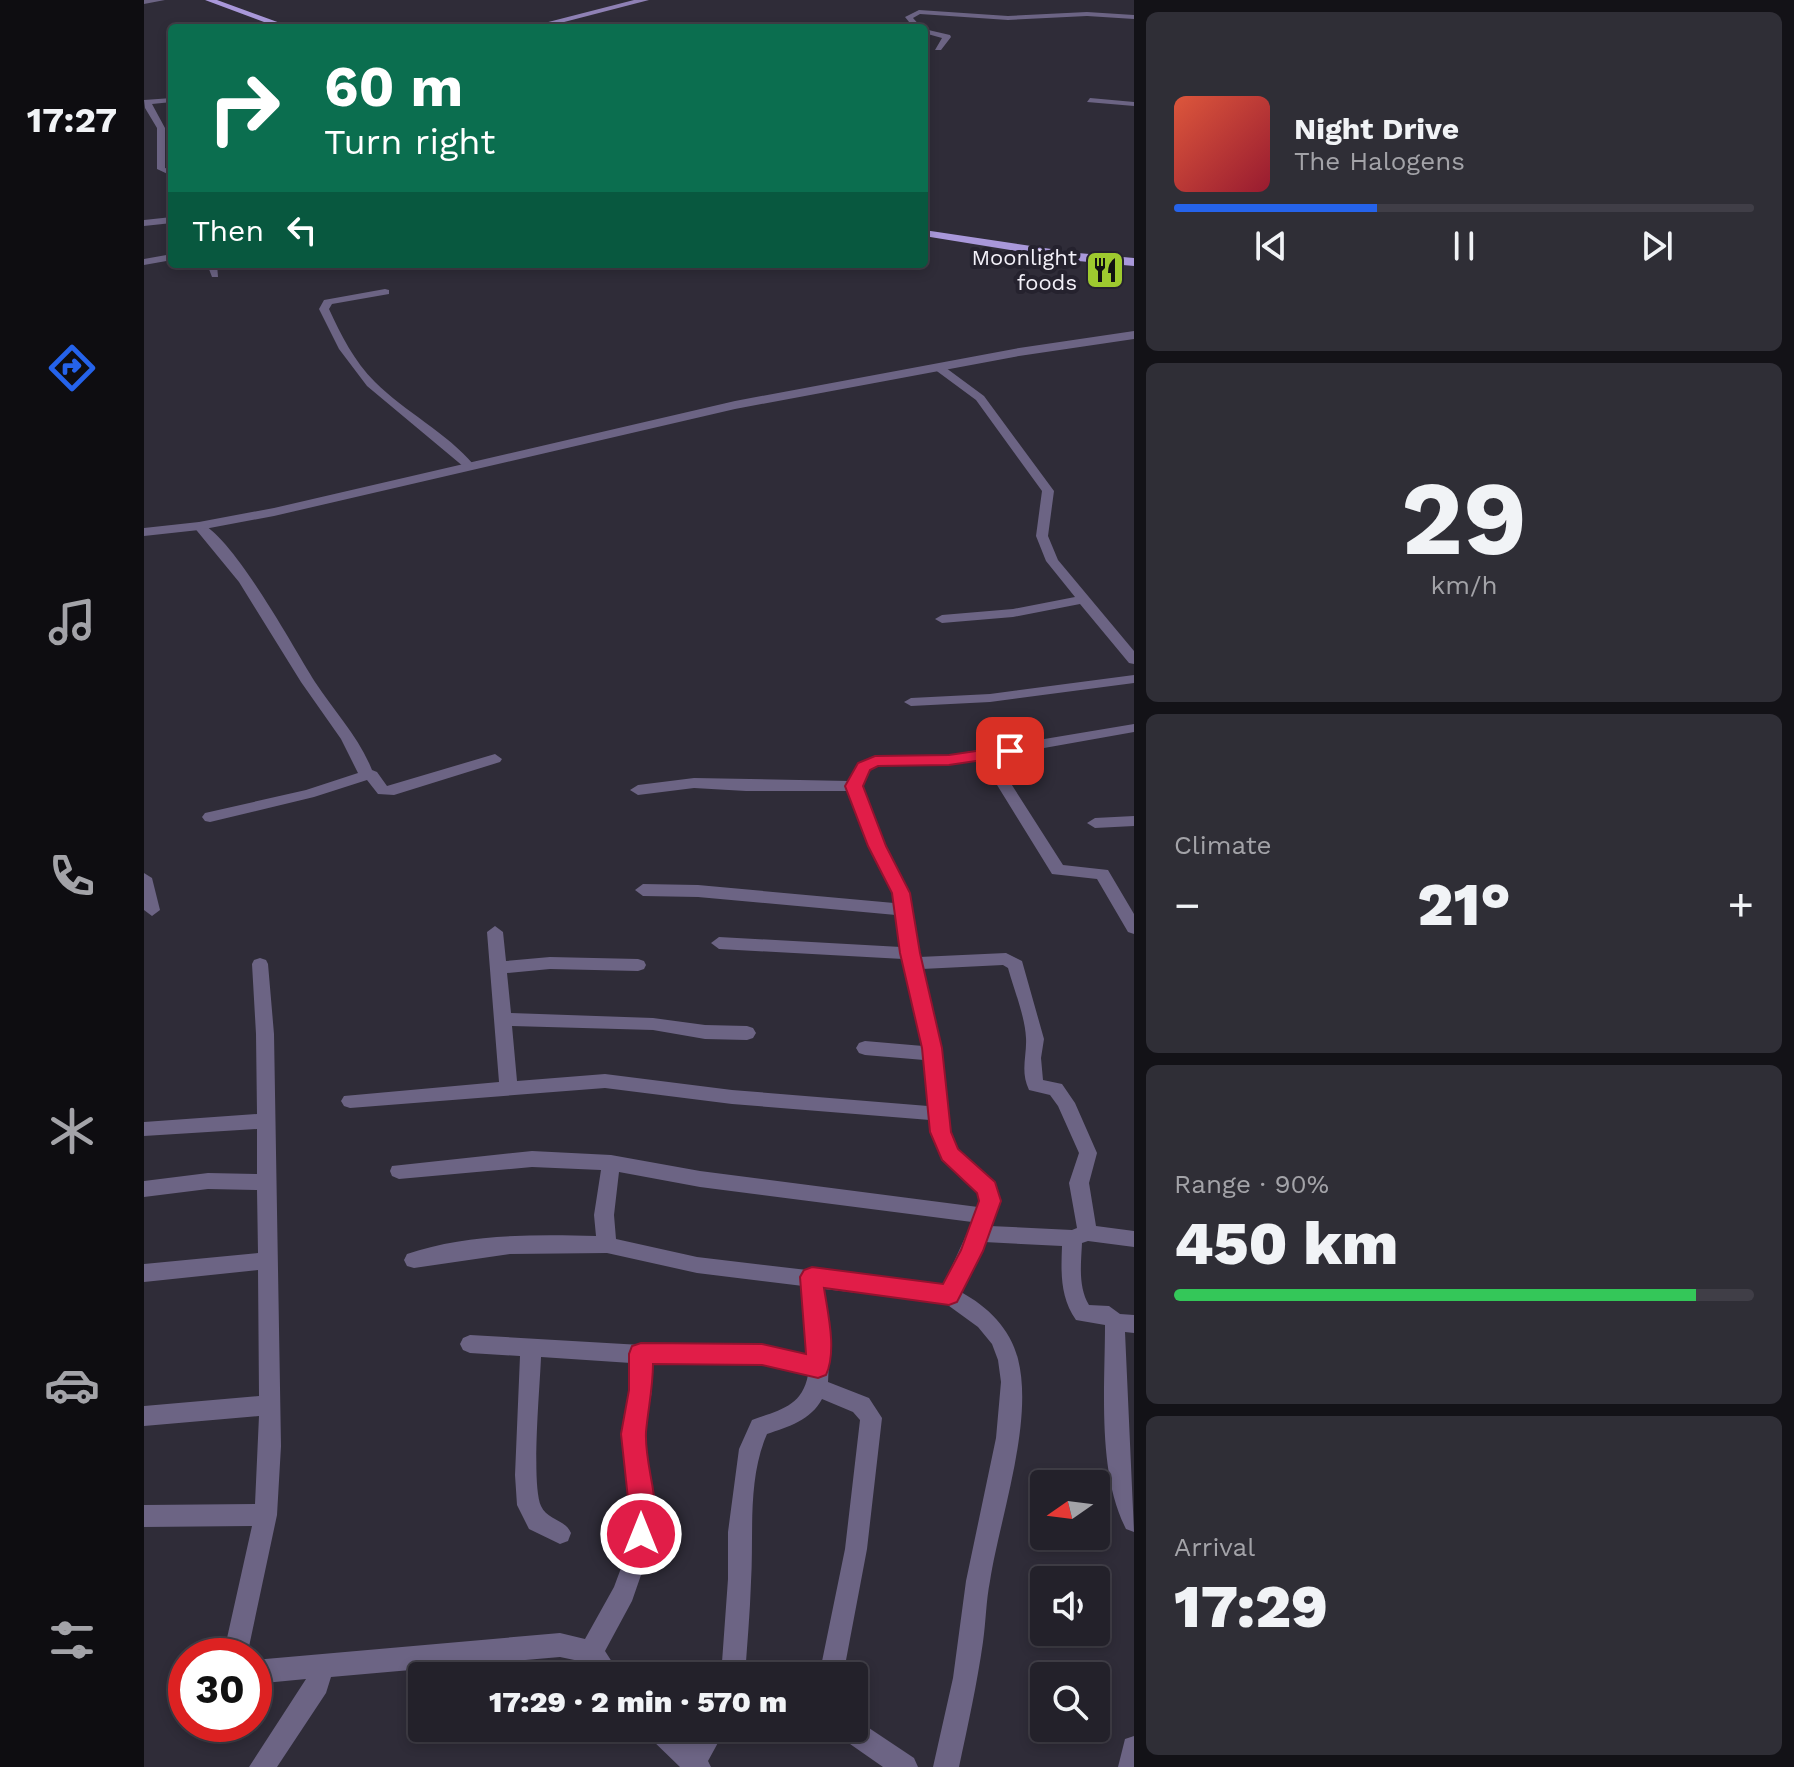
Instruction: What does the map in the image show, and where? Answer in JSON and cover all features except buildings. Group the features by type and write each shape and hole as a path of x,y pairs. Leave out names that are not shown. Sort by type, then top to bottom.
{"main road":[{"path":"212,0 278,24"},
{"path":"546,24 645,0"},
{"path":"928,234 1078,257 1134,262"}],"street":[{"path":"144,2 162,0"},
{"path":"285,0 304,3"},
{"path":"915,24 909,17 919,12 1008,18 1087,14 1134,17"},
{"path":"928,32 947,37 938,48"},
{"path":"168,100 146,102 158,116 161,169 168,172"},
{"path":"1090,100 1134,104"},
{"path":"144,223 168,220"},
{"path":"144,262 168,258"},
{"path":"385,292 328,302 324,309 337,340 371,383 450,445 468,465"},
{"path":"144,532 199,526 274,512 735,405 1134,335"},
{"path":"938,367 980,398 1048,491 1042,536 1052,561 1134,660"},
{"path":"199,526 225,550 308,682 355,748 366,775"},
{"path":"942,619 995,615 1084,599"},
{"path":"911,702 990,698 1134,679"},
{"path":"949,1295 990,1201 987,1188 950,1154 940,1132 933,1054 911,958 901,893 877,846 854,786 864,767 875,761 927,761 986,755 1134,728"},
{"path":"986,755 1058,870 1102,874 1134,928"},
{"path":"210,817 309,794 366,775 372,775 383,791 394,790 495,759"},
{"path":"638,790 694,783 854,786"},
{"path":"1095,823 1134,821"},
{"path":"144,878 152,910"},
{"path":"643,890 698,891 904,910"},
{"path":"495,932 509,1088"},
{"path":"719,943 911,958 1006,959 1016,965 1033,1026 1035,1085 1056,1089 1088,1153 1079,1183 1080,1235 1072,1290 1077,1307 1083,1314 1109,1315 1124,1323 1119,1462 1125,1504 1134,1521"},
{"path":"497,968 550,963 638,965"},
{"path":"239,1638 266,1515 270,1446 265,1034 260,964"},
{"path":"504,1019 653,1024 705,1032 747,1033"},
{"path":"865,1048 933,1054"},
{"path":"350,1101 605,1081 732,1097 938,1114"},
{"path":"144,1129 265,1121"},
{"path":"399,1171 521,1160 611,1163 982,1224 1134,1239"},
{"path":"607,1245 604,1215 611,1163"},
{"path":"144,1189 208,1181 265,1182"},
{"path":"414,1260 465,1248 549,1242 607,1245 697,1265 949,1295 985,1317 999,1337 1009,1361 1011,1394 1000,1472 977,1582 965,1682 946,1767"},
{"path":"144,1273 269,1260"},
{"path":"734,1662 740,1579 739,1532 750,1449 760,1427 790,1416 811,1400 817,1377 819,1338 812,1277"},
{"path":"470,1344 641,1354 762,1354 817,1377 861,1405 871,1418 856,1549 834,1662"},
{"path":"531,1346 526,1475 528,1505 537,1521 560,1533"},
{"path":"591,1652 624,1593 638,1552 643,1517 634,1434 641,1390 641,1354"},
{"path":"144,1416 269,1405"},
{"path":"144,1516 266,1515"},
{"path":"272,1671 529,1645 560,1645 591,1652 598,1662"},
{"path":"262,1767 317,1684 322,1668"},
{"path":"868,1741 905,1767"},
{"path":"672,1742 695,1765 707,1742"},
{"path":"1131,1767 1134,1748"}],"place":[{"name":"Moonlight foods","path":"1105,270"}],"route":[{"path":"641,1534 643,1517 634,1434 641,1390 641,1354 762,1354 818,1368 819,1338 812,1277 949,1295 971,1251 990,1201 987,1188 950,1154 940,1132 932,1048 910,953 901,893 877,846 854,786 864,767 875,761 949,760 1010,751"}]}
